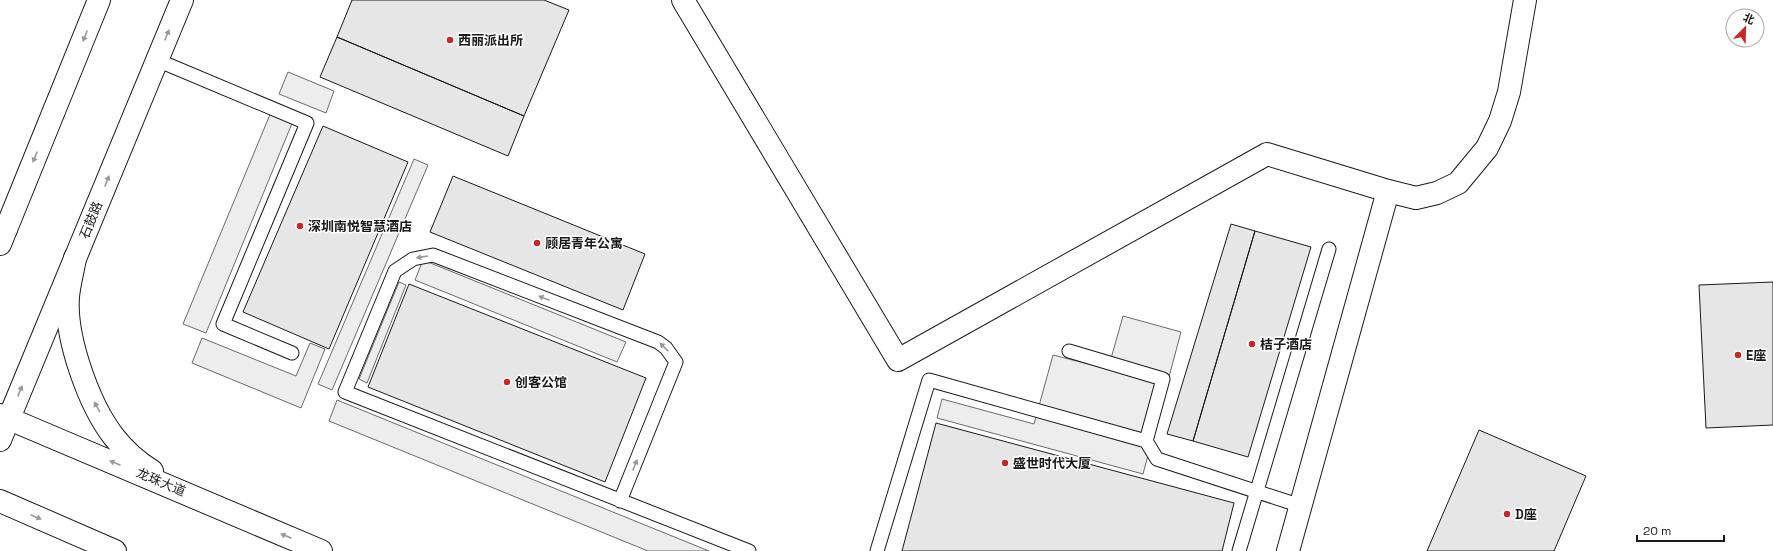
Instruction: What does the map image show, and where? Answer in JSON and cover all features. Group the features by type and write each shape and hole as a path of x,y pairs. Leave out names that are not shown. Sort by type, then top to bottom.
{"street":[{"path":"2,237 99,0"},
{"name":"石鼓路","path":"0,440 4,417 76,258 182,0"},
{"path":"683,0 898,360 1266,154 1416,198 1437,193 1458,183 1487,148 1500,121 1509,92 1525,0"},
{"path":"1288,551 1388,191"},
{"path":"76,258 68,298 70,332 79,368 93,402 114,437 142,465 184,491"},
{"name":"龙珠大道","path":"4,417 184,491 321,551"},
{"path":"0,501 115,551"}],"lane":[{"path":"157,60 307,123 223,324 292,353"},
{"path":"1239,551 1329,249"},
{"path":"620,501 676,362 666,348 658,342 433,255 413,259 395,271 345,392 620,501 749,551"},
{"path":"1069,351 1163,379 1146,441"},
{"path":"877,551 929,380 1146,441 1157,459 1301,506"}],"shaded area":[{"path":"288,72 334,91 326,113 279,94"},
{"path":"271,112 293,121 206,333 183,324"},
{"path":"414,159 428,165 332,390 318,384"},
{"path":"423,260 626,342 617,362 415,280"},
{"path":"399,282 406,285 367,383 359,379"},
{"path":"1123,316 1181,332 1143,474 937,418 942,399 1034,424 1053,355 1108,369"},
{"path":"202,338 296,376 310,343 325,349 301,408 192,363"},
{"path":"337,400 709,551 648,551 329,421"}],"building":[{"path":"352,0 544,0 569,10 524,116 337,37"},
{"path":"337,37 524,116 508,156 320,77"},
{"path":"323,126 408,162 329,349 243,312"},
{"name":"顾居青年公寓","path":"453,176 645,254 623,310 430,232"},
{"path":"1231,224 1255,231 1193,441 1167,434"},
{"name":"桔子酒店","path":"1255,231 1311,247 1248,457 1193,441"},
{"name":"E座","path":"1773,282 1773,425 1706,428 1699,285"},
{"name":"创客公馆","path":"409,284 646,378 605,482 368,387"},
{"name":"盛世时代大厦","path":"936,423 1234,503 1222,551 902,551"},
{"name":"D座","path":"1479,430 1586,476 1554,551 1427,551"}],"place":[{"name":"西丽派出所","path":"450,40"},
{"name":"深圳南悦智慧酒店","path":"300,226"},
{"name":"顾居青年公寓","path":"537,243"},
{"name":"桔子酒店","path":"1252,344"},
{"name":"E座","path":"1738,355"},
{"name":"创客公馆","path":"507,382"},
{"name":"盛世时代大厦","path":"1005,463"},
{"name":"D座","path":"1507,514"}]}
